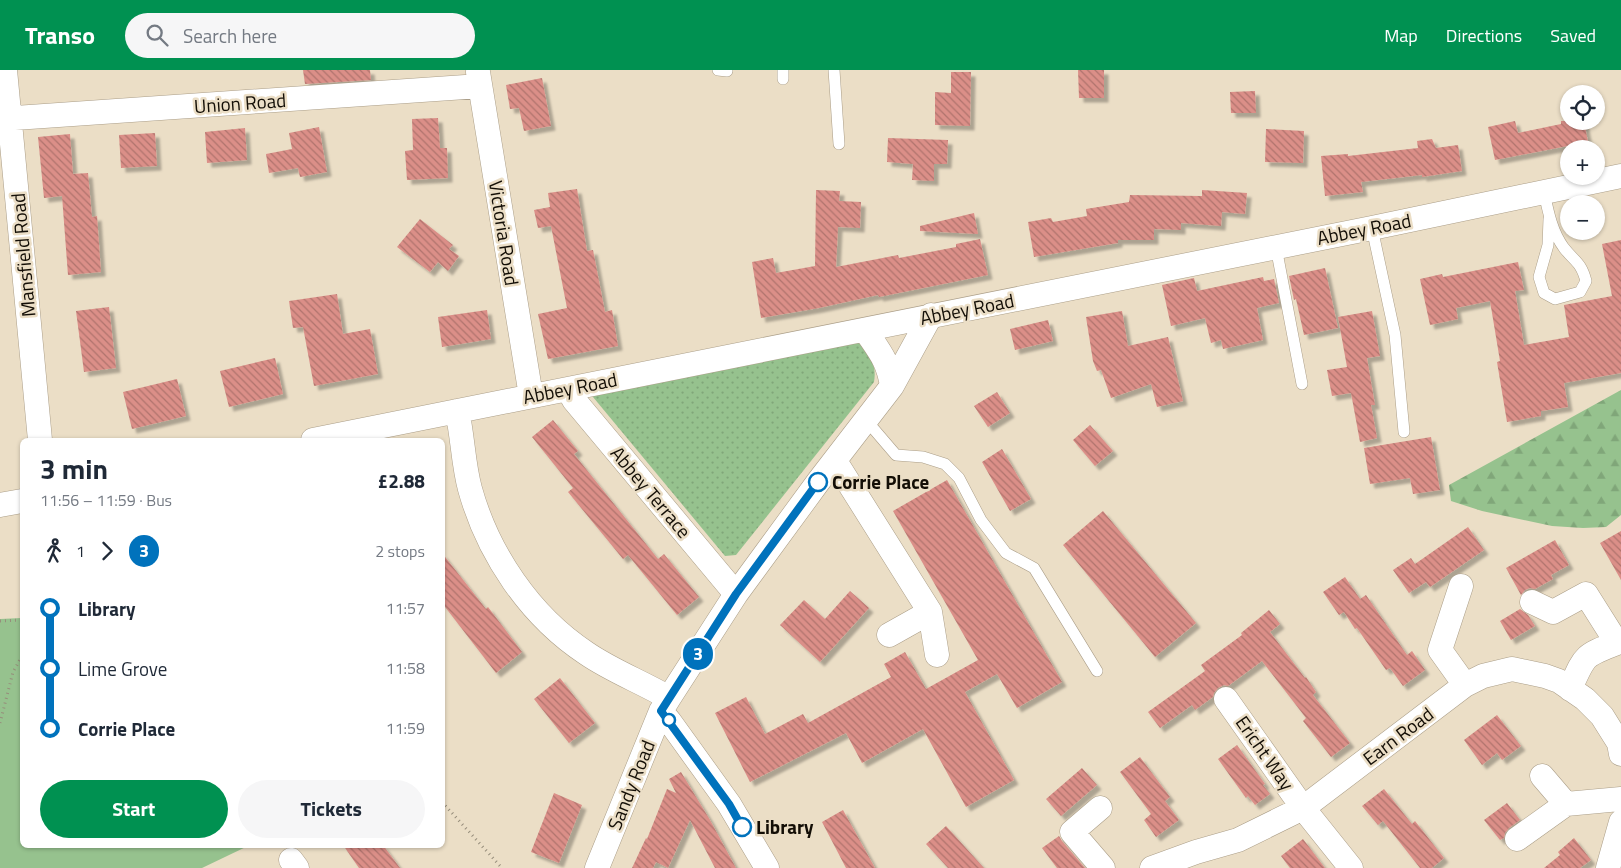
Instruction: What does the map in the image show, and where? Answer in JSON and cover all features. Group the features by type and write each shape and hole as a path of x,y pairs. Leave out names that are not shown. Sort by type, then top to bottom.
{"street":[{"name":"Mansfield Road","path":"6,70 5,119 40,438"},
{"name":"Union Road","path":"5,119 479,78"},
{"name":"Victoria Road","path":"479,78 531,396"},
{"name":"Abbey Road","path":"323,438 1372,228 1621,176"},
{"name":"Sandy Road","path":"597,868 665,705 736,594 818,482 892,386 931,315"},
{"path":"865,330 882,354 890,373 892,386"},
{"name":"Abbey Terrace","path":"568,389 574,400 736,594"},
{"path":"458,411 469,488 478,515 496,554 521,591 553,627 586,654 665,705 729,804 766,868"},
{"path":"835,461 930,612 937,654"},
{"path":"0,506 20,501"},
{"path":"1461,586 1440,650 1465,685"},
{"path":"1532,602 1553,612 1586,594 1618,643 1587,656 1582,661 1570,688"},
{"path":"889,635 930,612"},
{"name":"Earn Road","path":"1160,867 1196,852 1238,840 1303,808 1465,685 1483,676 1512,669 1546,676 1559,681 1585,699 1602,716 1619,743 1621,754"},
{"name":"Ericht Way","path":"1226,699 1303,808 1351,868"},
{"path":"1542,776 1566,804"},
{"path":"1517,839 1566,804 1621,799"},
{"path":"1100,808 1072,832 1102,868"},
{"path":"1614,859 1621,822"}],"lane":[{"path":"834,70 838,144"},
{"path":"1544,192 1549,219 1548,245 1539,277 1544,293 1555,300 1580,292 1586,281 1582,267 1563,247 1549,219"},
{"path":"1372,228 1395,335 1404,432"},
{"path":"1276,247 1302,384"},
{"path":"866,420 896,455 922,457 945,464 959,478 982,520 1006,553 1034,568 1097,671"}],"path":[{"path":"0,621 20,620"},
{"path":"0,723 13,672 20,660"},
{"path":"445,805 502,868"}],"green space":[{"path":"858,342 872,360 875,376 874,382 736,555 725,556 588,391"},
{"path":"1621,390 1621,515 1606,527 1552,526 1482,511 1451,501 1449,485"},
{"path":"20,618 20,848 244,848 202,868 0,868 0,619"}],"building":[{"path":"303,70 370,70 371,80 305,84"},
{"path":"1078,70 1104,70 1104,98 1079,98"},
{"path":"951,72 971,72 970,126 935,125 935,92 951,93"},
{"path":"542,78 551,126 524,131 519,108 510,109 506,85"},
{"path":"1255,91 1256,113 1231,113 1230,92"},
{"path":"438,118 440,148 447,148 448,178 407,180 405,151 413,150 412,119"},
{"path":"1515,121 1518,133 1560,124 1560,130 1586,130 1588,140 1560,140 1560,147 1495,160 1488,127"},
{"path":"319,127 327,172 300,177 298,168 269,173 266,154 292,149 289,133"},
{"path":"245,128 247,160 207,163 205,132"},
{"path":"1266,129 1304,131 1303,163 1265,162"},
{"path":"155,133 157,166 121,168 119,135"},
{"path":"70,134 73,174 88,173 92,217 97,216 101,272 68,275 62,196 44,198 38,137"},
{"path":"888,138 948,140 947,164 934,164 934,181 912,180 913,164 887,162"},
{"path":"1432,139 1436,148 1458,145 1462,171 1422,177 1422,175 1361,182 1363,192 1325,196 1321,156 1348,154 1348,156 1418,148 1417,141"},
{"path":"577,189 587,251 593,250 605,312 612,310 618,346 548,359 538,314 567,308 551,226 538,228 534,210 550,207 548,193"},
{"path":"816,190 840,191 839,201 861,202 860,228 838,227 836,267 898,255 899,258 956,247 956,244 980,239 988,275 761,318 752,262 773,258 776,273 815,266"},
{"path":"1202,190 1247,193 1245,214 1222,212 1221,226 1181,223 1181,230 1154,229 1154,240 1118,240 1118,243 1034,257 1028,222 1051,218 1053,222 1087,216 1086,209 1129,202 1130,195 1202,196"},
{"path":"974,213 978,234 920,231 920,226"},
{"path":"420,219 453,245 449,249 459,256 448,271 438,262 430,272 397,247"},
{"path":"1621,240 1621,373 1564,383 1568,407 1541,411 1541,416 1507,422 1497,362 1500,361 1490,301 1456,308 1458,319 1430,325 1420,279 1442,274 1443,277 1518,262 1524,290 1515,291 1524,345 1569,337 1564,305 1612,296 1602,244"},
{"path":"1325,268 1338,328 1304,335 1289,276"},
{"path":"1263,277 1264,281 1274,279 1279,303 1257,308 1263,340 1223,349 1221,340 1211,343 1205,318 1171,326 1162,285 1194,278 1197,291"},
{"path":"337,294 343,334 370,329 378,374 314,386 303,327 293,328 289,301"},
{"path":"109,307 116,368 84,372 76,311"},
{"path":"487,310 491,339 442,347 438,317"},
{"path":"1122,311 1128,346 1168,337 1183,401 1157,407 1151,384 1111,398 1101,370 1097,371 1093,361 1086,317"},
{"path":"1372,311 1380,356 1367,358 1375,405 1371,405 1377,438 1360,442 1351,393 1332,396 1327,370 1347,367 1338,317"},
{"path":"1048,320 1053,341 1015,350 1010,329"},
{"path":"275,358 283,394 229,407 220,371"},
{"path":"177,379 186,416 132,429 123,392"},
{"path":"997,392 1010,413 988,427 974,406"},
{"path":"553,420 578,451 574,454 658,559 664,554 699,597 677,615 628,555 623,559 568,492 573,488 532,437"},
{"path":"1090,425 1113,451 1095,466 1073,440"},
{"path":"1431,437 1440,490 1413,494 1410,478 1370,484 1364,448"},
{"path":"1002,449 1031,499 1010,511 982,462"},
{"path":"947,480 1062,682 1017,708 997,674 965,692 1014,780 966,807 923,729 862,763 846,733 750,782 715,713 746,697 765,734 803,714 808,723 891,677 884,664 905,652 926,689 978,660 893,511"},
{"path":"1103,511 1196,623 1155,657 1063,545"},
{"path":"1468,527 1484,550 1430,587 1426,582 1409,593 1393,570 1411,558 1415,564"},
{"path":"1621,531 1621,580 1600,543"},
{"path":"1555,540 1569,565 1551,575 1553,579 1535,589 1525,590 1521,595 1506,568"},
{"path":"445,557 486,609 488,607 522,652 496,673 445,607"},
{"path":"1345,577 1360,599 1366,595 1407,655 1412,651 1425,670 1403,686 1390,668 1386,670 1344,612 1339,615 1323,592"},
{"path":"850,591 869,608 820,662 780,625 804,600 825,619"},
{"path":"1520,609 1528,615 1535,626 1511,640 1500,621"},
{"path":"1269,610 1280,624 1270,632 1306,677 1316,692 1313,695 1350,743 1331,757 1303,721 1306,718 1262,661 1228,686 1224,685 1218,688 1213,697 1195,710 1192,705 1160,728 1148,712 1205,671 1201,665 1242,635 1241,633"},
{"path":"560,678 595,723 569,743 534,699"},
{"path":"1497,715 1521,746 1502,760 1497,753 1482,765 1464,740"},
{"path":"1237,745 1270,794 1255,805 1248,796 1246,798 1218,759"},
{"path":"1140,757 1170,797 1165,801 1179,820 1156,837 1144,820 1151,814 1120,772"},
{"path":"1082,768 1097,785 1061,816 1046,799"},
{"path":"681,772 736,868 715,868 690,820 668,868 656,862 653,868 632,868 647,839 667,789 676,793 669,779"},
{"path":"1384,789 1412,824 1415,821 1444,858 1432,868 1420,868 1383,821 1378,825 1362,806"},
{"path":"554,793 582,805 559,863 531,852"},
{"path":"1507,803 1520,820 1509,828 1504,838 1500,840 1484,820"},
{"path":"843,810 875,868 846,868 822,822"},
{"path":"946,826 984,868 948,868 926,844"},
{"path":"1059,836 1085,868 1057,868 1042,848"},
{"path":"1574,838 1591,860 1580,868 1544,868 1560,855 1558,852"},
{"path":"1303,839 1325,868 1290,868 1281,856"},
{"path":"345,848 385,848 400,868 359,868"}],"bus line":[{"name":"3","path":"742,827 729,804 661,711 736,594 818,482"}],"place":[{"name":"Corrie Place","path":"818,482"},
{"name":"Library","path":"742,827"}]}
